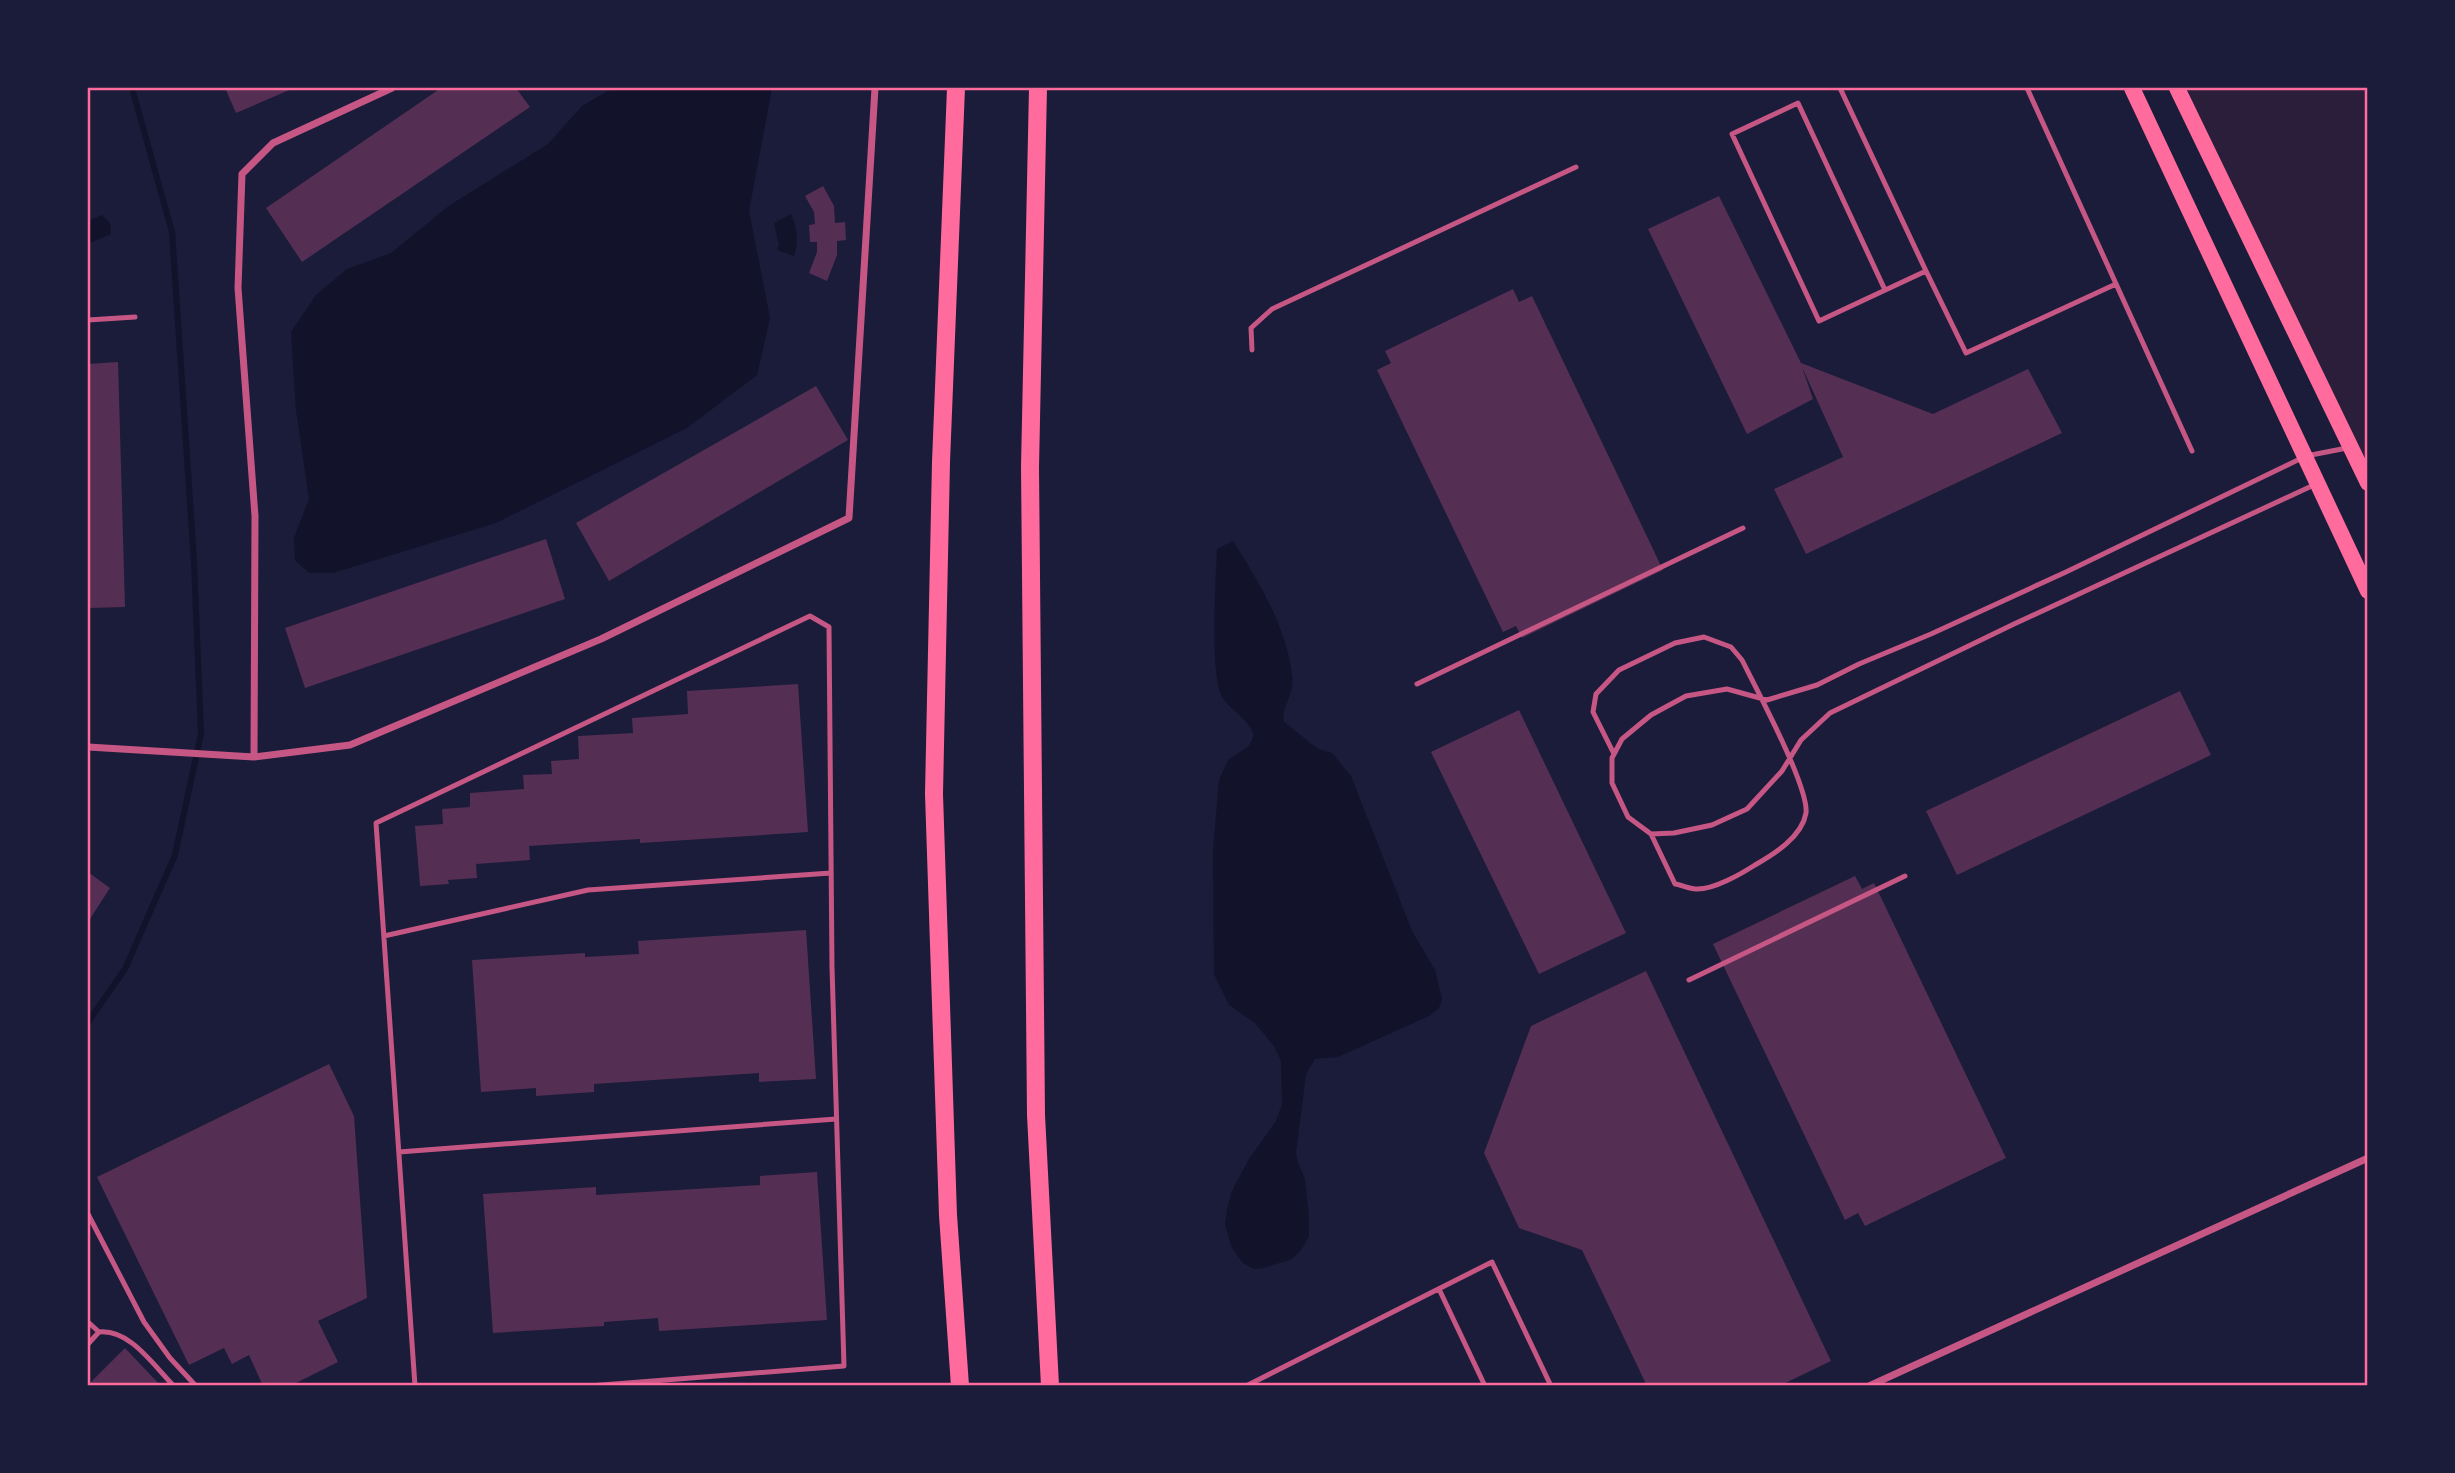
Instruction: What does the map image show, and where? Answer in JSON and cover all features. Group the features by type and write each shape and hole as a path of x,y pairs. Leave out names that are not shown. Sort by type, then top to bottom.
{"highway":[{"path":"956,88 941,462 934,794 948,1215 960,1385"},
{"path":"1038,88 1030,467 1036,1115 1050,1385"}],"main road":[{"path":"2132,88 2368,591"},
{"path":"2177,88 2368,484"}],"street":[{"path":"254,757 255,516 238,288 242,174 273,143 393,88"},
{"path":"88,747 254,757 350,745 601,639 849,517 875,88"},
{"path":"1869,1385 2368,1158"}],"lane":[{"path":"1840,88 1966,353 2116,284"},
{"path":"2026,88 2192,451"},
{"path":"1885,290 1798,103 1732,134 1819,321 1926,271"},
{"path":"1252,350 1251,328 1272,309 1576,167"},
{"path":"88,320 135,317"},
{"path":"1614,754 1593,712 1596,694 1619,670 1675,643 1704,637 1731,647 1742,660 1761,699 1790,759 1806,812 1799,830 1775,853 1734,878 1698,889 1675,884 1651,834 1628,817 1612,783 1612,758 1614,754 1622,738 1651,715 1686,696 1727,689 1761,699 1767,700 1817,685 2066,572 2306,456 2350,447"},
{"path":"1651,834 1674,833 1712,825 1747,809 1782,771 1801,740 1830,713 2318,483"},
{"path":"1417,684 1743,528"},
{"path":"415,1385 376,823 810,616 829,627 831,873 844,1366 589,1385"},
{"path":"384,936 588,890 831,873"},
{"path":"1689,980 1905,876"},
{"path":"399,1152 836,1119"},
{"path":"88,1214 144,1322 170,1358 196,1385"},
{"path":"1246,1385 1492,1262 1551,1385"},
{"path":"1439,1289 1485,1385"},
{"path":"88,1322 99,1332"},
{"path":"88,1344 99,1332 111,1331 125,1337 174,1385"}],"shaded area":[{"path":"613,88 772,88 749,211 770,318 757,375 687,428 496,523 333,573 309,573 295,560 294,538 309,499 296,410 291,332 316,295 347,269 391,253 450,205 548,144 582,106"},
{"path":"2177,88 2367,88 2367,478"},
{"path":"791,214 797,235 794,256 777,250 779,245 774,223"},
{"path":"102,215 110,223 111,234 88,244 88,221"},
{"path":"1233,541 1278,622 1289,657 1292,683 1284,711 1284,722 1318,749 1332,753 1351,776 1412,931 1435,970 1442,999 1439,1008 1429,1016 1338,1057 1315,1059 1306,1074 1296,1153 1305,1179 1309,1236 1292,1259 1254,1269 1243,1263 1232,1248 1225,1225 1227,1209 1232,1191 1249,1159 1276,1121 1282,1104 1281,1061 1274,1046 1255,1023 1229,1005 1214,974 1213,851 1219,780 1228,760 1249,746 1254,735 1248,724 1223,698 1216,670 1214,627 1217,549"}],"building":[{"path":"225,88 294,88 236,113"},
{"path":"441,88 516,88 530,107 302,262 266,208"},
{"path":"823,186 834,206 835,223 845,222 846,240 837,241 837,255 827,281 809,273 817,252 817,242 810,242 809,225 815,224 814,212 805,196"},
{"path":"1719,196 1801,363 1933,414 2028,369 2062,433 1806,554 1774,489 1843,457 1802,367 1813,399 1747,434 1648,229"},
{"path":"1513,289 1519,302 1532,296 1663,570 1522,638 1516,626 1503,632 1377,370 1391,363 1385,351"},
{"path":"118,362 125,607 88,608 88,364"},
{"path":"816,386 848,440 609,581 576,523"},
{"path":"546,539 565,599 305,688 285,628"},
{"path":"798,684 808,832 640,843 640,839 529,846 530,860 476,864 477,878 420,886 415,826 443,824 442,809 470,807 470,793 524,789 523,775 552,774 551,761 579,759 578,736 633,733 632,718 688,714 687,691"},
{"path":"2180,691 2211,755 1957,875 1926,811"},
{"path":"1519,710 1626,933 1539,974 1431,752"},
{"path":"88,872 110,888 88,922"},
{"path":"1855,876 1862,889 1874,883 2006,1158 1865,1226 1858,1213 1845,1220 1713,944"},
{"path":"806,930 816,1079 759,1082 759,1073 594,1084 594,1092 536,1096 536,1088 481,1092 472,960 585,953 585,957 639,954 638,941"},
{"path":"1646,971 1831,1361 1779,1386 1647,1386 1582,1250 1519,1228 1484,1153 1531,1026"},
{"path":"329,1064 354,1116 367,1298 318,1321 338,1362 290,1386 263,1386 249,1355 232,1364 224,1348 189,1365 97,1177"},
{"path":"817,1172 827,1320 659,1331 658,1318 604,1322 604,1326 493,1333 483,1194 596,1187 596,1195 760,1185 760,1176"},
{"path":"125,1348 161,1386 88,1386 88,1385"}],"waterway":[{"path":"88,1022 125,969 175,855 201,734 194,562 172,232 132,88"}]}
